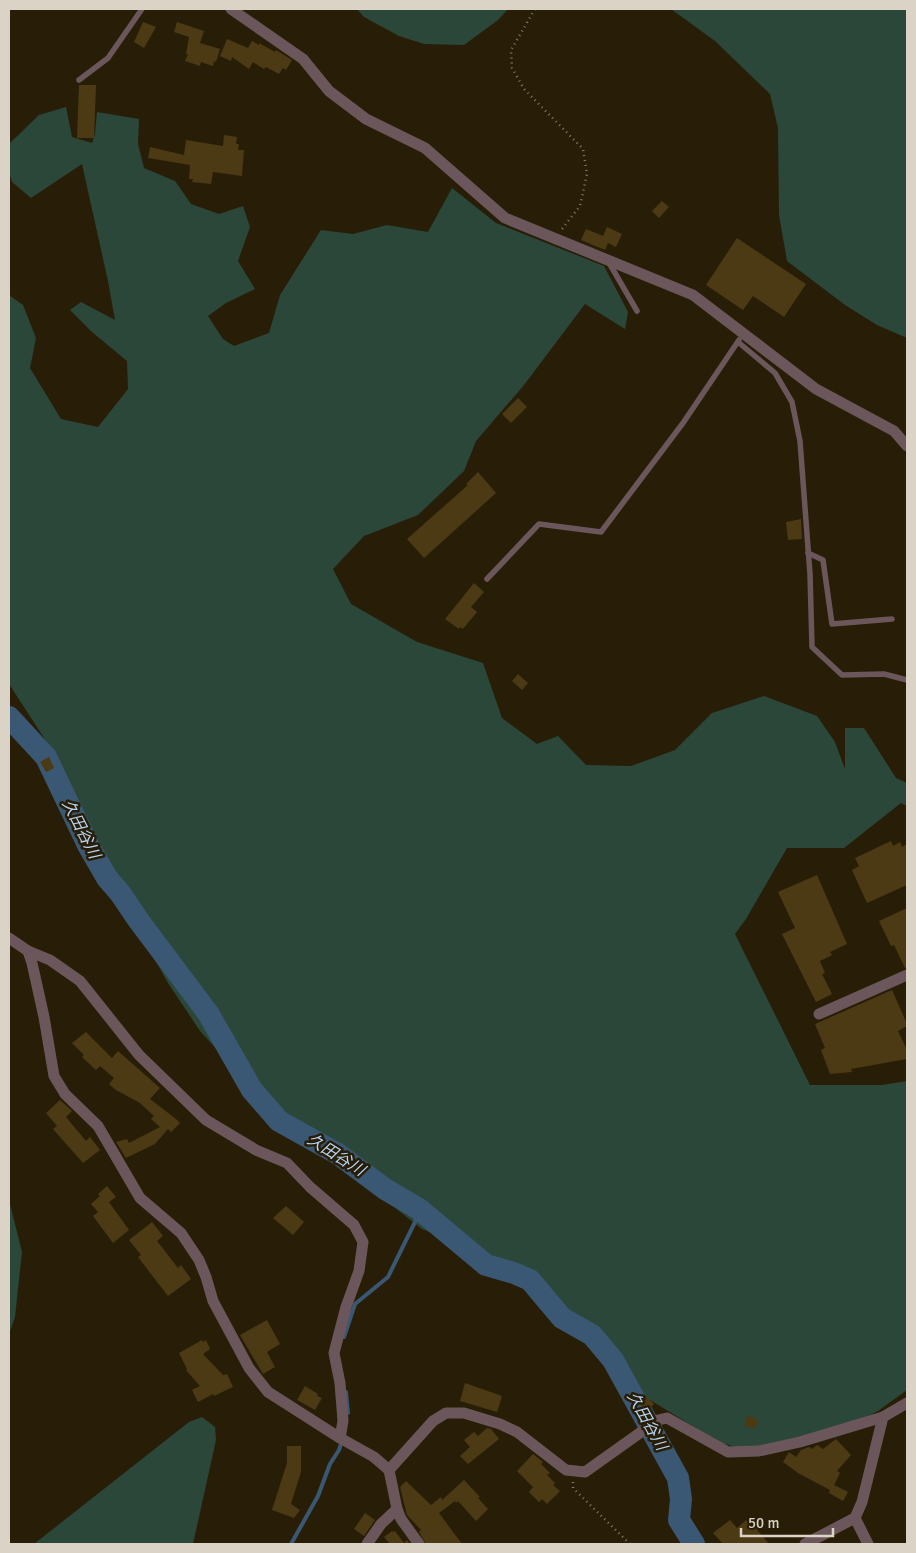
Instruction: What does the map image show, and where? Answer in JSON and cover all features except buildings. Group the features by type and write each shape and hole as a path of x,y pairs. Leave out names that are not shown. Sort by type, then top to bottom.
{"street":[{"path":"230,9 303,59 329,90 366,119 425,148 505,218 692,295 740,338 816,389 894,431 907,446"},
{"path":"9,938 28,950 50,960 80,981 139,1055 206,1120 256,1150 287,1163 310,1187 354,1225 362,1242 359,1271 346,1308 334,1354 340,1383 343,1422 340,1438"},
{"path":"28,950 44,1017 54,1076 65,1094 98,1126 140,1198 182,1233 199,1260 213,1302 249,1368 268,1392 340,1438 374,1457 389,1470 396,1509 419,1544"},
{"path":"819,1014 907,975"},
{"path":"389,1470 433,1421 446,1413 464,1413 500,1424 517,1432 566,1470 585,1472 658,1420 668,1418 728,1452 759,1451 800,1442 883,1417 907,1403"},
{"path":"805,1544 855,1518 862,1502 883,1417"},
{"path":"367,1544 381,1524 396,1509"},
{"path":"855,1518 868,1544"}],"lane":[{"path":"79,80 108,58 142,9"},
{"path":"607,260 637,312"},
{"path":"487,579 539,524 601,532 682,424 740,338 775,373 792,402 800,441 812,647 842,675 884,674 907,680"},
{"path":"808,553 823,560 832,624 892,619"}],"path":[{"path":"535,9 518,35 511,50 512,68 524,89 583,149 587,174 580,206 555,239"},
{"path":"572,1471 573,1488 630,1544"}],"green space":[{"path":"357,9 508,9 498,20 464,45 424,44 399,36 364,17"},
{"path":"671,9 907,9 907,338 877,325 845,305 787,261 779,215 778,128 770,94 715,41"},
{"path":"66,107 72,137 92,143 95,134 97,112 139,119 138,144 144,168 175,181 191,204 219,214 243,206 250,227 238,261 255,289 226,303 208,316 223,339 234,346 269,333 280,295 321,230 353,234 387,225 428,232 452,188 496,223 604,266 628,312 625,329 585,304 524,385 476,441 464,471 418,515 364,536 333,569 351,604 417,642 483,663 502,718 537,744 558,736 586,765 631,766 675,750 712,713 764,696 817,716 835,742 845,769 845,728 864,728 896,778 907,783 907,806 901,803 844,848 787,848 746,919 735,934 810,1085 882,1085 907,1081 907,1390 878,1411 836,1432 741,1449 719,1442 632,1389 617,1371 600,1340 562,1313 529,1275 498,1266 469,1248 422,1229 362,1182 338,1167 239,1074 200,1031 168,983 122,901 48,744 9,684 9,295 23,305 36,338 30,368 61,419 98,427 128,389 127,361 92,332 70,310 81,302 115,320 82,164 31,198 12,182 9,172 9,144 39,115"},
{"path":"9,1200 22,1252 15,1317 9,1334"},
{"path":"202,1417 215,1427 216,1440 193,1544 34,1544 189,1422"}],"waterway":[{"name":"久田谷川","path":"9,717 46,757 88,845 107,878 208,1013 252,1090 279,1121 338,1154 385,1189 419,1209 486,1265 530,1280 562,1318 592,1335 613,1360 678,1478 681,1499 679,1520 694,1544"},
{"path":"344,1337 355,1304 388,1277 415,1222 419,1209"},
{"path":"346,1392 348,1413"},
{"path":"291,1544 318,1496 330,1464 339,1450 342,1441"}]}
